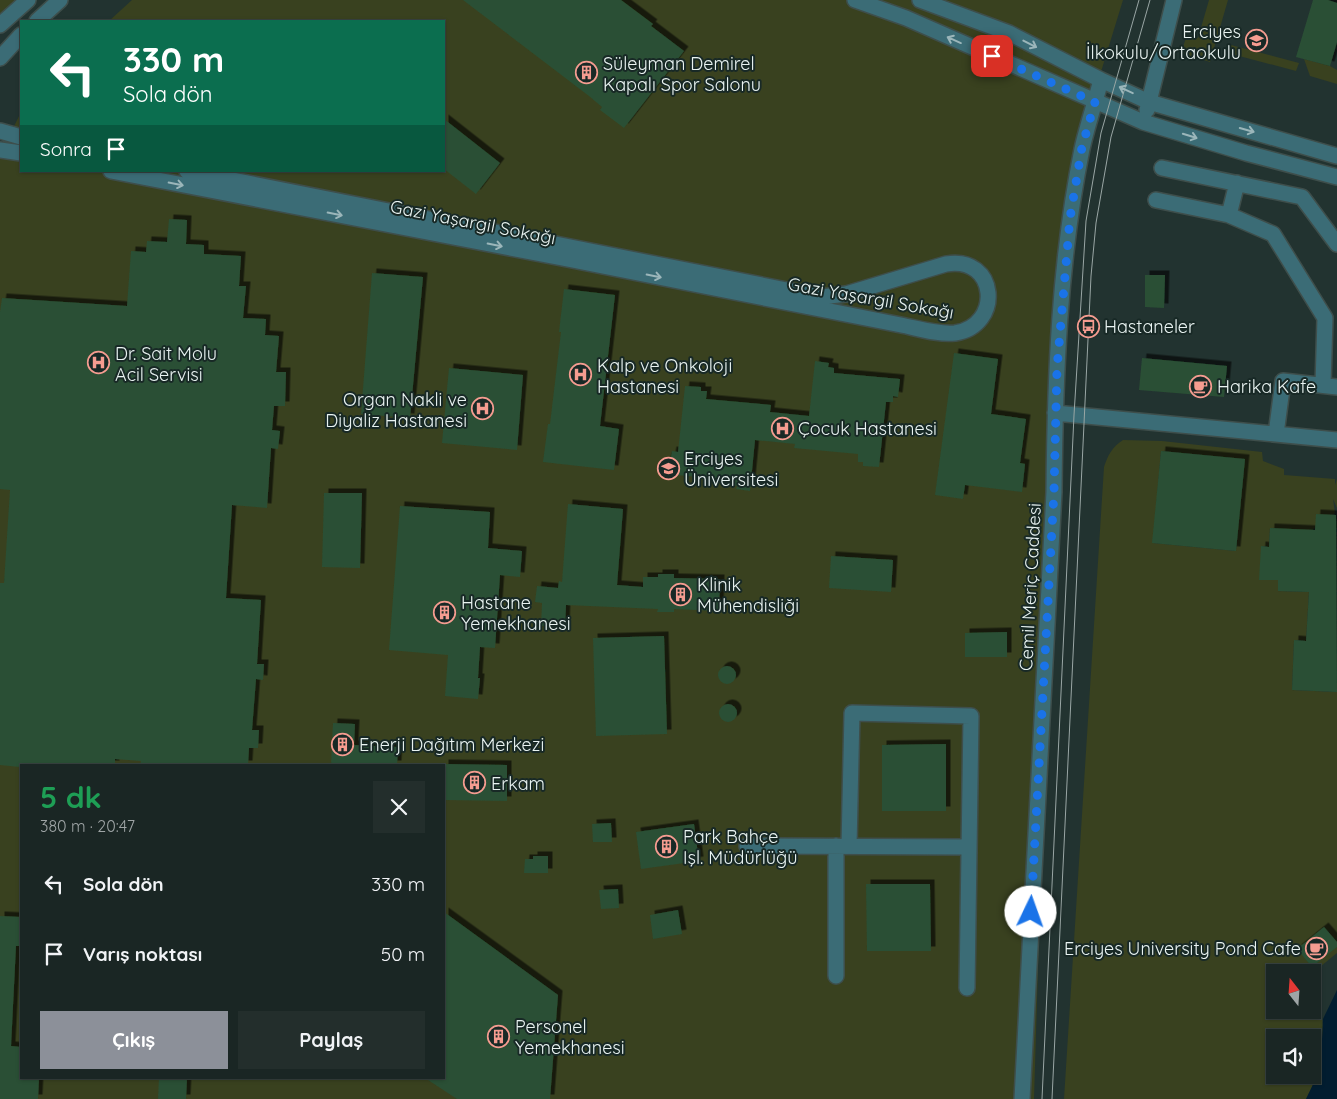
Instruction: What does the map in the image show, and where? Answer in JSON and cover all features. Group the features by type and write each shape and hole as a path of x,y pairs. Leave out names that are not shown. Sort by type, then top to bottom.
{"street":[{"path":"0,26 28,0"},
{"path":"38,20 60,0"},
{"path":"855,0 906,18 1143,122 1337,178"},
{"path":"920,0 1009,33 1149,102 1337,156"},
{"path":"1143,122 1174,0"},
{"path":"0,58 20,36"},
{"name":"Cemil Meriç Caddesi","path":"1022,1099 1054,492 1055,413 1062,306 1070,218 1082,147 1101,80"},
{"path":"0,131 20,137"},
{"path":"0,150 20,153"},
{"path":"1162,168 1302,197 1337,244"},
{"name":"Gazi Yaşargil Sokağı","path":"116,172 946,333 961,331 975,323 985,312 989,300 987,287 981,275 971,266 963,263 946,264 846,294 822,297 192,172"},
{"path":"1229,215 1237,183"},
{"path":"1156,200 1229,215 1273,234 1325,318 1330,386 1283,381 1276,434"},
{"path":"1055,413 1337,440"},
{"path":"836,976 842,846 852,713 971,716 967,988"},
{"path":"747,846 968,847"}],"green space":[{"path":"0,0 33,0 0,26"},
{"name":"Erciyes Üniversitesi","path":"132,0 1123,0 1089,111 1057,349 1034,1099 0,1099 0,155 20,114 20,172 445,172 445,20 110,20"},
{"path":"1209,0 1228,0 1210,62 1181,53 1187,35 1198,38"},
{"path":"1231,45 1299,63 1296,71 1228,53"},
{"path":"1304,59 1330,66 1337,70 1337,84 1310,76"},
{"path":"1123,440 1162,441 1262,452 1263,461 1284,469 1284,475 1335,479 1335,485 1337,479 1337,508 1333,499 1335,513 1309,532 1270,528 1269,547 1262,546 1278,580 1278,591 1309,592 1306,641 1294,640 1292,690 1337,692 1337,953 1321,966 1321,964 1266,964 1266,1019 1321,1019 1321,1014 1323,1048 1321,1061 1321,1029 1266,1029 1266,1084 1314,1084 1306,1099 1064,1099 1104,467 1116,445","holes":["1161,451 1244,459 1236,551 1153,543"]}],"water":[{"path":"1337,990 1337,1099 1306,1099 1313,1084 1321,1084 1323,1019"}],"building":[{"name":"Süleyman Demirel Kapalı Spor Salonu","path":"463,0 621,0 684,51 624,128 600,110 602,107 589,96"},
{"path":"1313,0 1328,0 1337,3 1337,42 1330,66 1296,57"},
{"path":"445,120 500,163 476,194 445,170"},
{"path":"169,219 187,220 186,244 204,245 204,254 241,256 239,286 246,286 243,318 266,319 265,335 279,336 276,372 286,372 285,406 274,406 272,430 280,431 278,449 271,448 267,508 232,505 226,598 261,600 257,664 264,664 263,680 256,679 252,730 259,730 258,748 249,748 248,764 140,764 141,761 115,759 115,764 20,764 20,767 0,765 0,583 4,583 10,490 0,489 0,312 2,298 127,306 131,251 146,252 147,241 167,242"},
{"path":"372,273 423,277 410,418 361,414"},
{"path":"1145,275 1165,275 1164,308 1145,307"},
{"name":"Kalp ve Onkoloji Hastanesi","path":"564,289 615,295 600,426 619,429 614,470 543,462 548,424 550,424"},
{"path":"954,353 998,359 991,414 1026,419 1020,463 1025,464 1022,492 965,485 963,499 935,495"},
{"path":"1142,358 1227,366 1224,397 1139,390"},
{"name":"Çocuk Hastanesi","path":"815,361 829,363 828,367 834,368 834,373 900,379 898,397 893,396 893,402 886,402 879,467 863,466 863,462 858,462 858,454 794,448 795,444 755,440 750,491 736,489 737,486 731,485 731,480 665,474 667,457 671,457 672,451 678,452 685,386 701,387 701,391 707,391 706,399 771,405 770,412 809,416"},
{"name":"Organ Nakli ve Diyaliz Hastanesi","path":"449,368 523,375 517,450 442,443"},
{"path":"1161,451 1245,459 1236,551 1152,543"},
{"path":"324,493 362,493 360,568 322,567"},
{"path":"568,504 623,509 617,585 643,587 643,577 658,577 658,574 674,574 674,578 720,579 719,611 674,609 674,612 657,612 658,609 566,605 565,627 541,626 542,603 535,602 537,586 558,588 559,581 562,582"},
{"name":"Hastane Yemekhanesi","path":"400,506 490,512 488,548 522,551 520,577 500,575 495,648 480,647 478,699 445,696 448,655 389,650"},
{"path":"1316,514 1336,515 1337,692 1292,690 1294,640 1306,641 1309,592 1278,591 1278,580 1259,580 1261,546 1269,547 1270,528 1315,530"},
{"path":"831,556 893,560 891,592 829,588"},
{"path":"1007,632 1007,657 965,657 965,633"},
{"path":"664,636 667,734 596,736 593,638"},
{"path":"727,666 733,669 736,675 733,681 727,684 721,681 718,675 721,669"},
{"path":"728,704 734,707 737,713 734,719 728,722 722,719 719,713 722,707"},
{"path":"333,723 355,724 354,745 398,747 397,764 331,764"},
{"path":"946,744 946,811 882,811 882,745"},
{"name":"Erkam","path":"445,764 507,765 507,801 445,800"},
{"path":"611,823 612,842 593,842 592,824"},
{"name":"Park Bahçe Işl. Müdürlüğü","path":"694,824 699,861 641,869 636,832"},
{"path":"533,856 548,856 548,873 524,873 525,859 533,859"},
{"path":"866,884 930,884 931,951 867,951"},
{"path":"618,889 619,908 601,909 599,890"},
{"name":"Park Bahçe Işl. Müdürlüğü","path":"678,910 682,934 653,939 650,915"},
{"name":"Personel Yemekhanesi","path":"445,913 558,995 550,1099 457,1099 427,1079 445,1079"},
{"path":"0,916 20,917 20,946 16,946 11,1046 20,1047 20,1079 39,1079 38,1099 0,1099"},
{"name":"Erciyes University Pond Cafe","path":"1324,927 1337,942 1337,947 1316,964 1310,964 1297,949"},
{"path":"159,1079 187,1079 186,1099 158,1099"}],"tram line":[{"path":"1042,1099 1074,415 1086,221 1101,133 1139,0"},
{"path":"1052,1099 1091,276 1096,223 1111,137 1150,0"}],"place":[{"name":"Erciyes İlkokulu/Ortaokulu","path":"1257,41"},
{"name":"Süleyman Demirel Kapalı Spor Salonu","path":"587,73"},
{"name":"Hastaneler","path":"1088,326"},
{"name":"Dr. Sait Molu Acil Servisi","path":"99,363"},
{"name":"Kalp ve Onkoloji Hastanesi","path":"581,375"},
{"name":"Harika Kafe","path":"1201,386"},
{"name":"Organ Nakli ve Diyaliz Hastanesi","path":"483,409"},
{"name":"Çocuk Hastanesi","path":"782,428"},
{"name":"Erciyes Üniversitesi","path":"668,468"},
{"name":"Klinik Mühendisliği","path":"681,594"},
{"name":"Hastane Yemekhanesi","path":"445,612"},
{"name":"Enerji Dağıtım Merkezi","path":"343,744"},
{"name":"Erkam","path":"475,783"},
{"name":"Park Bahçe Işl. Müdürlüğü","path":"667,846"},
{"name":"Erciyes University Pond Cafe","path":"1317,948"},
{"name":"Personel Yemekhanesi","path":"499,1036"}],"route":[{"path":"992,56 1095,102 1082,147 1074,189 1057,368 1054,492 1031,912"}]}
